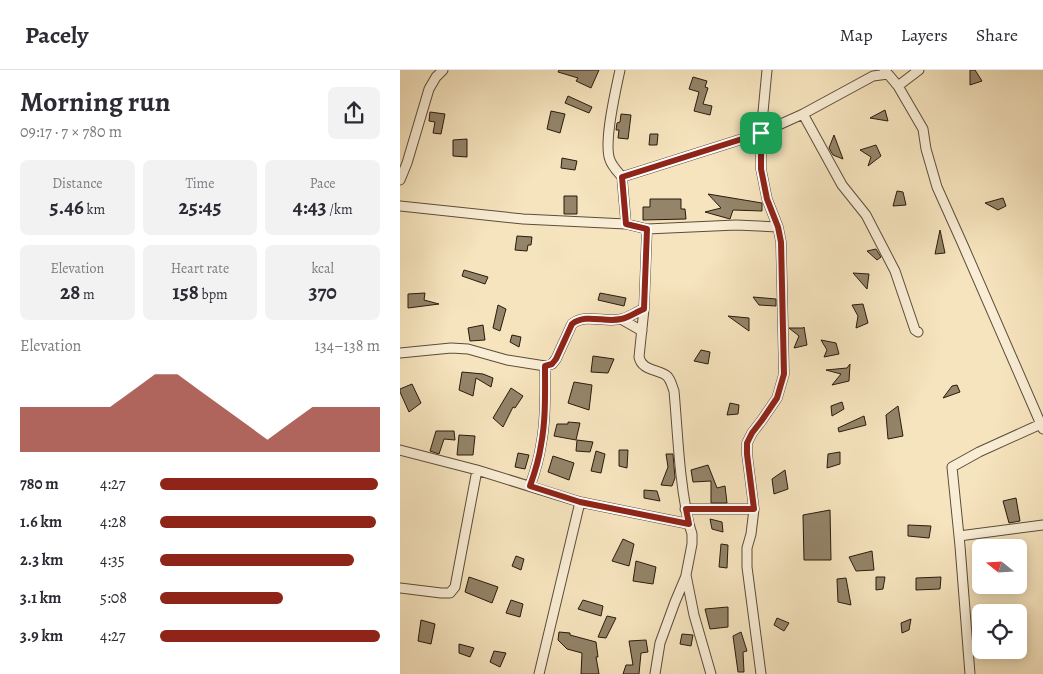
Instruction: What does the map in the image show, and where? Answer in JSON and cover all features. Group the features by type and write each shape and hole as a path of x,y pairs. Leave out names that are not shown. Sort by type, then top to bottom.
{"street":[{"path":"400,180 407,163 428,89 442,70"},
{"path":"620,70 613,104 608,145 610,160 622,177 626,224"},
{"path":"761,674 747,567 754,509 747,443 777,398 784,374 781,242 778,227 767,199 761,169 761,133 767,70"},
{"path":"898,86 919,70"},
{"path":"622,177 761,133 803,114 873,76 886,71 898,86 923,129 926,149 937,187 1042,426 979,452 952,467 970,674"},
{"path":"803,114 842,185 866,215 896,271 915,330 918,332"},
{"path":"400,206 523,219 626,224 647,229 727,226 778,227"},
{"path":"647,229 644,309 639,357 640,363 644,366 667,376 671,381 674,391 686,509 692,534 686,575 660,644 655,674"},
{"path":"621,320 644,309"},
{"path":"400,353 451,348 468,349 508,360 545,366 552,364 556,359 572,324 577,320 621,320 642,331"},
{"path":"530,486 541,446 544,420 545,366"},
{"path":"400,450 476,470 580,502 689,524"},
{"path":"400,588 441,594 450,593 455,587 476,470"},
{"path":"539,674 580,502"},
{"path":"686,509 754,509"},
{"path":"959,536 1043,524"},
{"path":"686,575 694,615 711,674"}],"building":[{"path":"559,70 599,70 591,88 576,81 578,78 558,72"},
{"path":"970,70 975,70 982,81 970,85"},
{"path":"693,77 707,81 705,87 708,88 703,104 712,106 710,115 694,111 699,92 689,89"},
{"path":"568,96 592,107 589,113 565,103"},
{"path":"885,110 888,121 870,118"},
{"path":"551,111 565,114 560,133 547,129"},
{"path":"430,112 445,114 441,134 433,133 435,122 429,121"},
{"path":"621,114 631,115 628,139 618,138 619,130 616,130"},
{"path":"650,134 658,134 657,145 649,145"},
{"path":"834,135 843,159 833,155 829,148"},
{"path":"467,139 467,157 453,156 453,140"},
{"path":"876,145 881,156 868,166 871,157 860,150"},
{"path":"562,158 577,161 575,170 561,168"},
{"path":"897,191 903,192 906,205 893,206"},
{"path":"708,194 762,203 762,211 733,210 730,219 705,212 721,208"},
{"path":"564,196 577,196 577,214 564,214"},
{"path":"1003,198 1006,206 998,210 985,203"},
{"path":"650,199 681,199 681,209 685,209 686,219 643,220 643,207 650,207"},
{"path":"940,230 945,253 935,254"},
{"path":"517,236 532,237 531,245 528,245 527,251 515,250"},
{"path":"876,249 881,257 877,260 867,251"},
{"path":"464,270 488,277 485,284 462,276"},
{"path":"853,273 869,274 867,289"},
{"path":"425,293 424,300 439,304 408,308 408,294"},
{"path":"600,293 626,298 624,306 598,300"},
{"path":"753,297 776,299 776,306 759,305"},
{"path":"863,304 868,323 856,328 858,316 852,305"},
{"path":"498,305 506,309 500,331 493,328"},
{"path":"728,316 749,318 749,331"},
{"path":"483,325 485,340 470,341 468,328"},
{"path":"804,327 807,345 794,348 799,336 789,328"},
{"path":"512,335 521,337 519,347 510,342"},
{"path":"821,340 836,343 839,354 824,357 827,350"},
{"path":"701,350 710,352 708,364 694,361"},
{"path":"593,356 614,359 608,373 591,372"},
{"path":"850,364 849,381 832,385 841,374 826,370 847,368"},
{"path":"462,372 483,374 493,378 491,387 476,378 473,396 459,390"},
{"path":"574,382 592,385 589,410 568,403"},
{"path":"412,384 421,403 409,412 400,389"},
{"path":"957,385 960,392 943,398 952,386"},
{"path":"511,388 523,396 515,408 513,407 503,427 493,418"},
{"path":"842,402 844,409 832,416 831,406"},
{"path":"730,403 739,405 738,414 727,415"},
{"path":"898,406 903,436 888,439 886,415"},
{"path":"864,416 866,425 839,432 838,428"},
{"path":"568,422 580,423 576,440 554,436 557,424 568,424"},
{"path":"436,431 454,431 455,440 444,439 439,454 430,451"},
{"path":"459,435 475,436 473,455 457,455"},
{"path":"577,440 593,442 590,452 576,451"},
{"path":"619,450 628,450 627,468 619,466"},
{"path":"596,451 605,454 601,473 591,471"},
{"path":"840,452 840,464 827,468 828,454"},
{"path":"518,453 529,455 525,469 515,467"},
{"path":"666,454 673,454 675,478 672,486 661,485 668,467"},
{"path":"553,456 574,463 569,480 548,472"},
{"path":"708,465 717,488 725,486 727,503 711,503 711,481 693,482 691,470"},
{"path":"785,470 788,489 774,494 772,479"},
{"path":"644,490 657,491 660,501 644,498"},
{"path":"1016,498 1020,521 1009,523 1003,501"},
{"path":"830,510 831,560 804,560 803,515"},
{"path":"710,519 722,522 723,532 712,529"},
{"path":"908,525 931,526 929,538 908,536"},
{"path":"623,539 634,544 629,566 612,561"},
{"path":"721,544 728,545 727,568 719,567"},
{"path":"872,551 874,570 856,571 849,557"},
{"path":"516,556 524,559 521,570 512,566"},
{"path":"636,561 656,567 653,584 633,581"},
{"path":"469,577 498,587 492,603 465,592"},
{"path":"876,577 885,577 883,589 876,590"},
{"path":"941,577 940,589 916,590 916,578"},
{"path":"846,578 851,605 838,602 837,579"},
{"path":"511,600 523,604 520,617 506,613"},
{"path":"583,600 603,606 601,616 578,609"},
{"path":"728,607 728,627 710,629 705,609"},
{"path":"607,616 616,618 606,638 598,637"},
{"path":"777,618 789,623 784,631 774,625"},
{"path":"911,619 909,630 902,633 901,623"},
{"path":"421,620 435,624 431,644 418,641"},
{"path":"559,632 570,633 570,635 596,642 599,674 581,674 582,653 567,649 558,640"},
{"path":"741,632 747,651 743,652 744,672 738,672 733,636"},
{"path":"682,634 693,635 691,646 680,644"},
{"path":"646,640 648,652 641,653 639,674 623,674 626,665 633,665 629,641"},
{"path":"459,644 474,648 470,657 459,653"},
{"path":"494,651 506,653 500,667 490,662"}],"route":[{"path":"761,133 761,169 767,199 778,227 781,242 784,374 777,398 747,443 754,509 686,509 689,524 580,502 530,486 541,446 544,420 545,366 552,364 556,359 572,324 577,320 583,319 621,320 644,309 647,229 626,224 622,177 761,133"}]}
